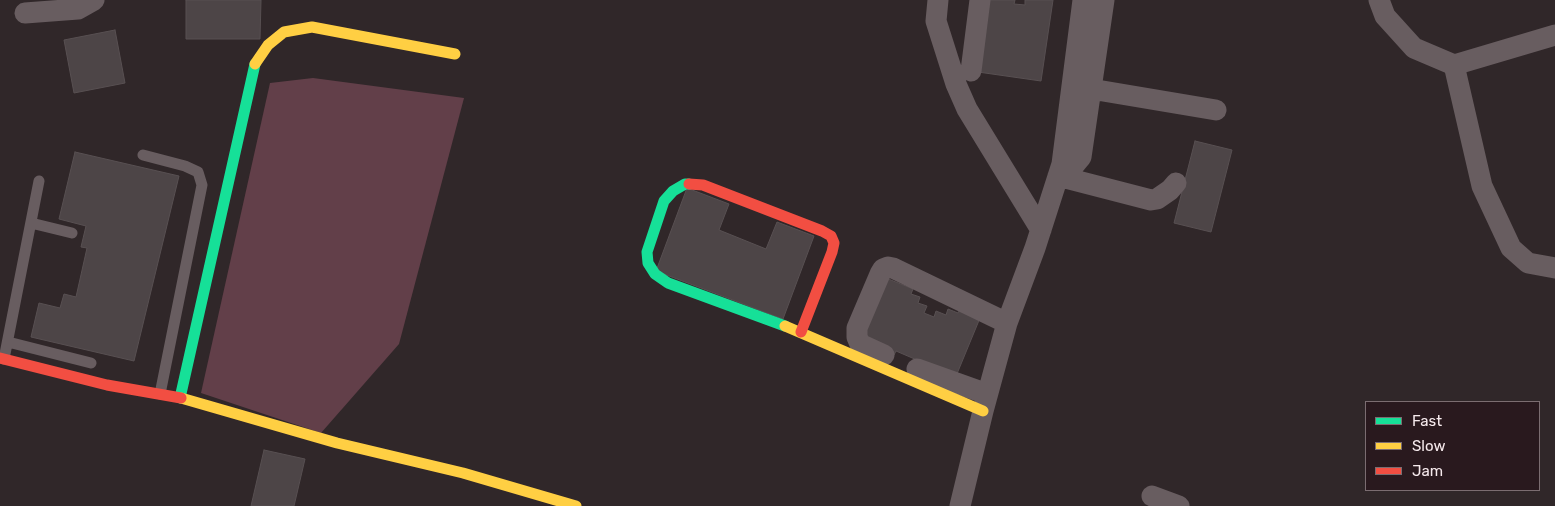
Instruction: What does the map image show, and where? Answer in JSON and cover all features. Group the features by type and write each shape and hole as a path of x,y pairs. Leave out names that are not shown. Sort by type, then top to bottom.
{"street":[{"path":"25,13 78,9 94,0"},
{"path":"938,0 936,21 956,84 967,109 1041,230"},
{"path":"971,70 980,0"},
{"path":"960,506 1007,322 1041,230 1062,164 1083,0"},
{"path":"1058,176 1071,169 1081,157 1104,0"},
{"path":"1379,0 1385,16 1414,48 1454,64 1555,35"},
{"path":"180,398 256,61 268,45 284,32 312,28 455,54"},
{"path":"1454,64 1482,186 1511,248 1528,263 1555,268"},
{"path":"1091,89 1216,110"},
{"path":"1058,176 1151,200 1158,199 1176,183"},
{"path":"801,332 832,252 834,243 831,236 703,185 685,184 674,191 664,201 646,252 648,263 655,274 668,283 985,403"},
{"path":"985,403 860,344 856,337 858,328 880,274 883,269 888,267 1007,322"},
{"path":"2,359 107,385 180,398 337,443 463,473 576,506"},
{"path":"1152,496 1179,506"}],"lane":[{"path":"144,155 185,166 198,172 202,185 160,394"},
{"path":"2,359 8,342 39,181"},
{"path":"32,223 72,233"},
{"path":"8,342 91,363"}],"shaded area":[{"path":"313,78 464,98 399,344 321,433 201,393 270,83"}],"building":[{"path":"186,0 261,0 260,39 186,39"},
{"path":"988,0 1015,0 1014,4 1025,5 1025,0 1053,0 1041,81 978,72"},
{"path":"115,30 125,83 74,93 64,40"},
{"path":"1195,141 1232,150 1211,232 1174,223"},
{"path":"75,152 179,176 134,361 31,337 39,303 60,308 64,294 76,297 87,248 81,247 86,226 59,219"},
{"path":"687,188 729,204 719,230 766,249 777,222 814,236 783,319 656,271"},
{"path":"886,278 913,289 911,294 920,297 918,303 927,306 924,313 934,317 936,311 946,315 948,309 958,313 960,309 980,318 954,381 924,363 896,351 894,355 863,335"},
{"path":"264,450 305,459 294,506 251,506"}],"traffic: fast":[{"path":"180,398 255,64"},
{"path":"689,184 685,184 673,191 664,201 647,252 648,263 655,274 668,283 785,326"}],"traffic: slow":[{"path":"255,64 268,45 284,32 312,27 455,54"},
{"path":"785,326 983,411"},
{"path":"181,398 337,443 463,473 576,506"}],"traffic: jam":[{"path":"689,184 703,185 831,236 834,243 832,252 801,332"},
{"path":"0,358 107,385 181,398"}]}
